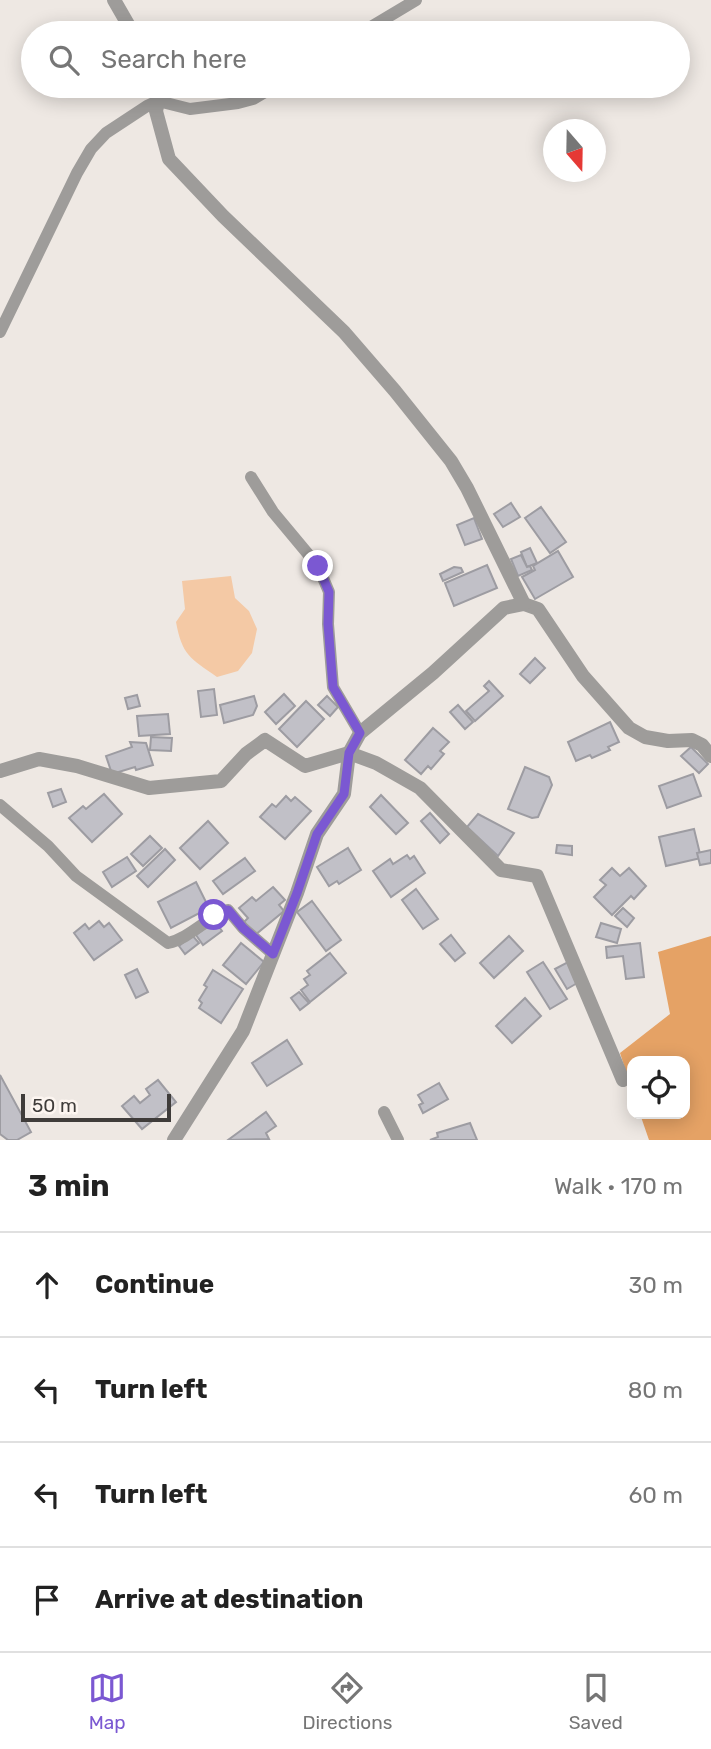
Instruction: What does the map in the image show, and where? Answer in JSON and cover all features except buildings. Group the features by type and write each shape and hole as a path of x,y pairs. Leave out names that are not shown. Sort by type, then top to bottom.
{"street":[{"path":"114,0 127,21"},
{"path":"159,98 156,111 169,159 232,225 344,332 451,461 524,604"},
{"path":"174,1140 243,1031 317,834 344,794 349,753 360,733 433,673 504,608 524,604 538,609 583,676 629,728 646,737 668,741 692,740 702,745 711,755"},
{"path":"0,771 39,759 77,766 149,789 221,781 246,754 265,740 305,766 349,753 376,763 421,788 501,870 537,876 622,1080"}],"lane":[{"path":"381,21 416,0"},
{"path":"0,332 57,211 91,149 106,133 123,120 158,101 190,109 255,98"},
{"path":"251,477 273,512 318,566 329,592 328,624 333,687 360,733"},
{"path":"0,805 48,846 76,876 168,943 178,940 214,915 228,910 243,928 273,954"},
{"path":"384,1112 398,1140"}],"shaded area":[{"path":"231,576 235,598 249,611 257,629 252,653 238,671 217,677 184,649 176,622 185,609 182,581"},
{"path":"711,936 711,1140 649,1140 642,1119 690,1119 690,1056 627,1056 627,1075 620,1053 670,1014 658,952"}],"route":[{"path":"214,915 228,910 243,928 273,954 317,834 344,794 349,753 360,733 333,687 328,624 329,592 318,566"}]}
